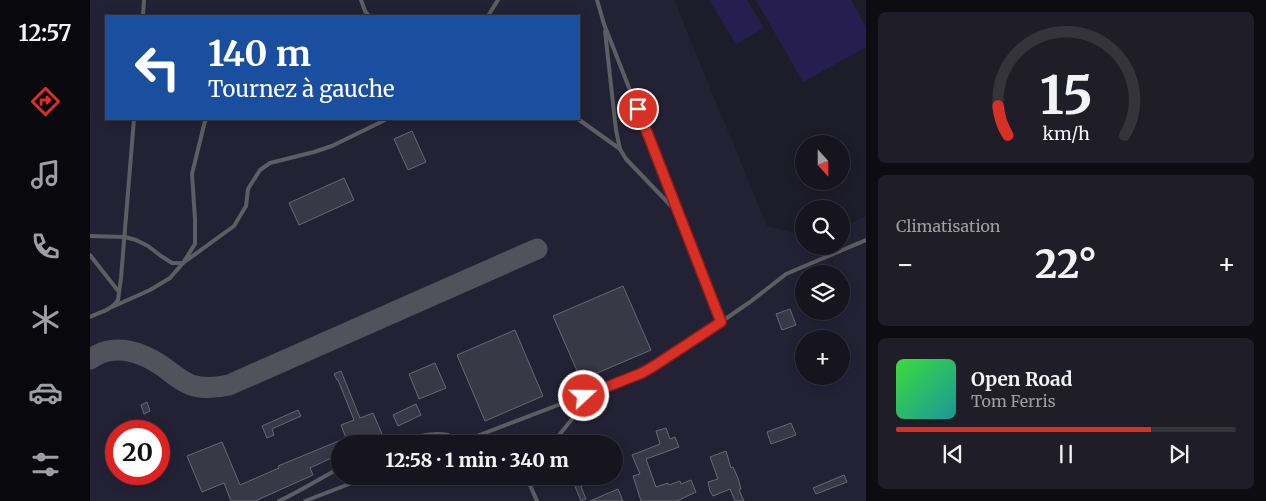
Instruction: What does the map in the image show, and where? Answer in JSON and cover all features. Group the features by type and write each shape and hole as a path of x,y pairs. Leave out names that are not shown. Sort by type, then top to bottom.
{"lane":[{"path":"143,15 144,0"},
{"path":"361,0 368,15"},
{"path":"489,15 498,0"},
{"path":"597,0 604,24 721,322"},
{"path":"604,24 616,130 620,149 626,159 678,212"},
{"path":"112,308 116,303 121,278 134,120"},
{"path":"90,317 150,290 170,278 183,263 195,244 192,174 206,120"},
{"path":"90,236 125,237 136,240 172,262 183,263 234,226 246,206 248,189 260,170 270,163 332,146 385,120"},
{"path":"579,120 620,149"},
{"path":"479,435 642,373 721,322 786,274 866,240"},
{"path":"90,255 119,292"},
{"path":"559,435 572,419 584,396"},
{"path":"431,435 448,435"},
{"path":"279,501 331,472"},
{"path":"305,501 347,485"},
{"path":"530,485 537,501"}],"shaded area":[{"path":"90,0 674,0 767,226 795,233 795,255 850,255 850,224 866,216 866,501 90,501"},
{"path":"709,0 747,0 764,28 736,44"},
{"path":"756,0 851,0 866,27 866,47 803,82"}],"building":[{"path":"412,131 426,162 408,170 394,139"},
{"path":"344,178 354,200 299,225 289,203"},
{"path":"623,286 651,350 581,380 553,316"},
{"path":"790,309 796,325 782,330 776,314"},
{"path":"515,330 543,396 485,421 457,355"},
{"path":"435,363 446,388 419,399 409,374"},
{"path":"341,371 360,418 373,413 382,435 345,435 341,425 354,420 334,374"},
{"path":"147,402 150,411 144,414 141,405"},
{"path":"416,404 421,415 398,426 393,415"},
{"path":"298,410 301,416 272,429 274,435 267,438 262,426"},
{"path":"791,423 796,435 771,444 767,432"},
{"path":"666,428 670,439 675,437 679,447 646,459 656,487 680,481 681,484 691,480 696,492 677,501 641,501 633,476 640,474 632,455 660,444 656,431"},
{"path":"222,442 240,485 279,468 278,466 331,444 331,458 310,468 313,475 255,501 231,501 224,483 202,492 187,456"},
{"path":"726,451 731,468 733,467 738,478 741,489 739,490 744,501 735,501 730,489 713,496 710,491 708,482 718,479 710,457"},
{"path":"844,475 847,482 816,494 813,488"},
{"path":"574,485 585,485 581,487 586,499 581,501"},
{"path":"618,489 623,501 590,501"}],"taxiway":[{"path":"90,359 108,351 131,351 152,360 191,385 210,388 229,385 537,249"}],"route":[{"path":"584,396 642,373 721,322 638,109"}]}
